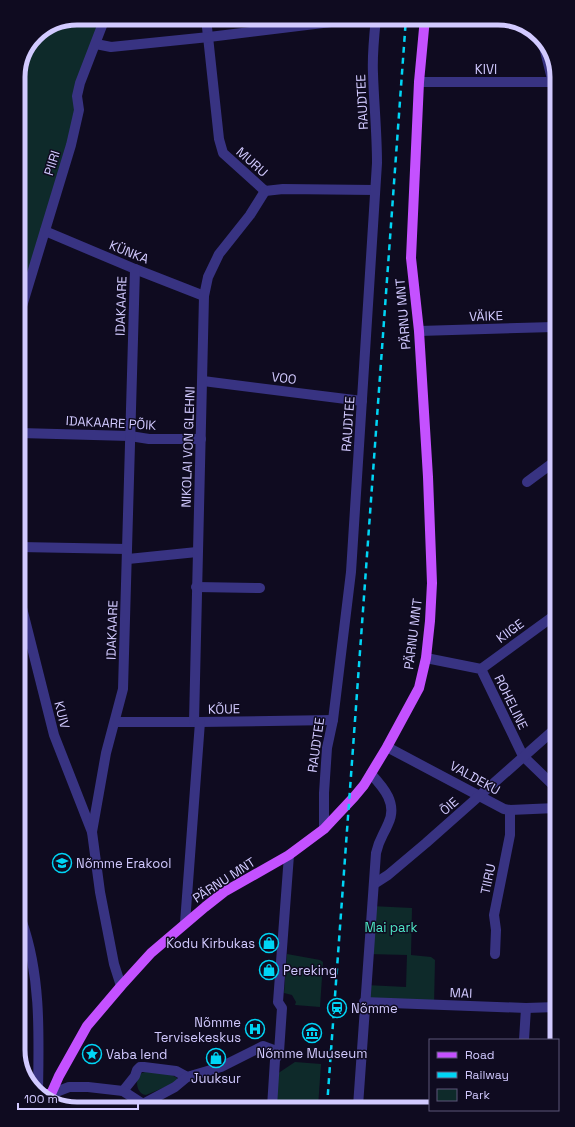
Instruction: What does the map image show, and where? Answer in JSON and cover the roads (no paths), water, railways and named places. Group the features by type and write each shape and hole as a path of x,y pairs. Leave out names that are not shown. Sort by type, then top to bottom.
{"main road":[{"name":"PÄRNU MNT","path":"48,1093 87,1026 120,986 152,954 204,906 224,892 289,855 324,829 354,797 371,774 419,688 426,658 432,583 428,476 419,331 411,258 419,82 424,25"}],"street":[{"name":"PIIRI","path":"25,296 71,145 79,110 77,96 80,83 103,25"},
{"name":"MURU","path":"207,25 219,139 223,153 265,191 283,189 375,190"},
{"path":"96,44 111,47 307,25"},
{"name":"RAUDTEE","path":"324,829 324,793 327,748 333,720 351,572 362,401 377,137 373,73 373,47 375,25"},
{"name":"KIVI","path":"419,82 550,82"},
{"name":"NIKOLAI VON GLEHNI","path":"185,923 197,722 196,587 203,381 204,296 208,277 219,254 250,215 265,191"},
{"name":"KÜNKA","path":"45,231 204,296"},
{"name":"IDAKAARE","path":"120,986 114,964 100,892 92,832 106,753 124,689 135,269"},
{"name":"VÄIKE","path":"419,331 550,327"},
{"name":"VOO","path":"203,381 362,401"},
{"name":"IDAKAARE PÕIK","path":"25,433 130,436 149,439 201,440"},
{"path":"527,482 550,465"},
{"path":"25,547 128,554 197,552"},
{"path":"196,587 260,588"},
{"name":"KIIGE","path":"481,669 550,619"},
{"name":"KUIV","path":"25,620 54,735 92,832"},
{"name":"ROHELINE","path":"426,658 481,669 523,756 550,782"},
{"name":"KÕUE","path":"115,722 333,720"},
{"name":"ÕIE","path":"374,884 388,875 550,733"},
{"name":"VALDEKU","path":"387,747 504,809 550,808"},
{"path":"358,1102 364,1002 376,853 379,840 388,824 392,806 390,798 371,774"},
{"name":"TIIRU","path":"495,954 496,930 494,915 510,835 510,810"},
{"path":"272,1102 275,1060 282,1008 278,1002 289,855"},
{"path":"25,932 32,954 36,986 38,1084"},
{"name":"MAI","path":"364,1002 526,1008 550,1007"},
{"path":"524,1039 526,1008"},
{"path":"151,1102 175,1087 187,1077 221,1067 263,1046 276,1051"},
{"path":"123,1091 140,1067 176,1071 187,1077"},
{"path":"50,1095 69,1087 88,1088 123,1091 138,1102"}],"railway":[{"path":"327,1102 405,25"}],"place":[{"name":"Nõmme Erakool","path":"62,863"},
{"name":"Kodu Kirbukas","path":"269,943"},
{"name":"Pereking","path":"269,970"},
{"name":"Nõmme","path":"337,1008"},
{"name":"Nõmme Tervisekeskus","path":"255,1029"},
{"name":"Nõmme Muuseum","path":"312,1033"},
{"name":"Vaba lend","path":"92,1054"},
{"name":"Juuksur","path":"216,1058"}],"park label":[{"name":"Mai park","path":"391,927"}]}
